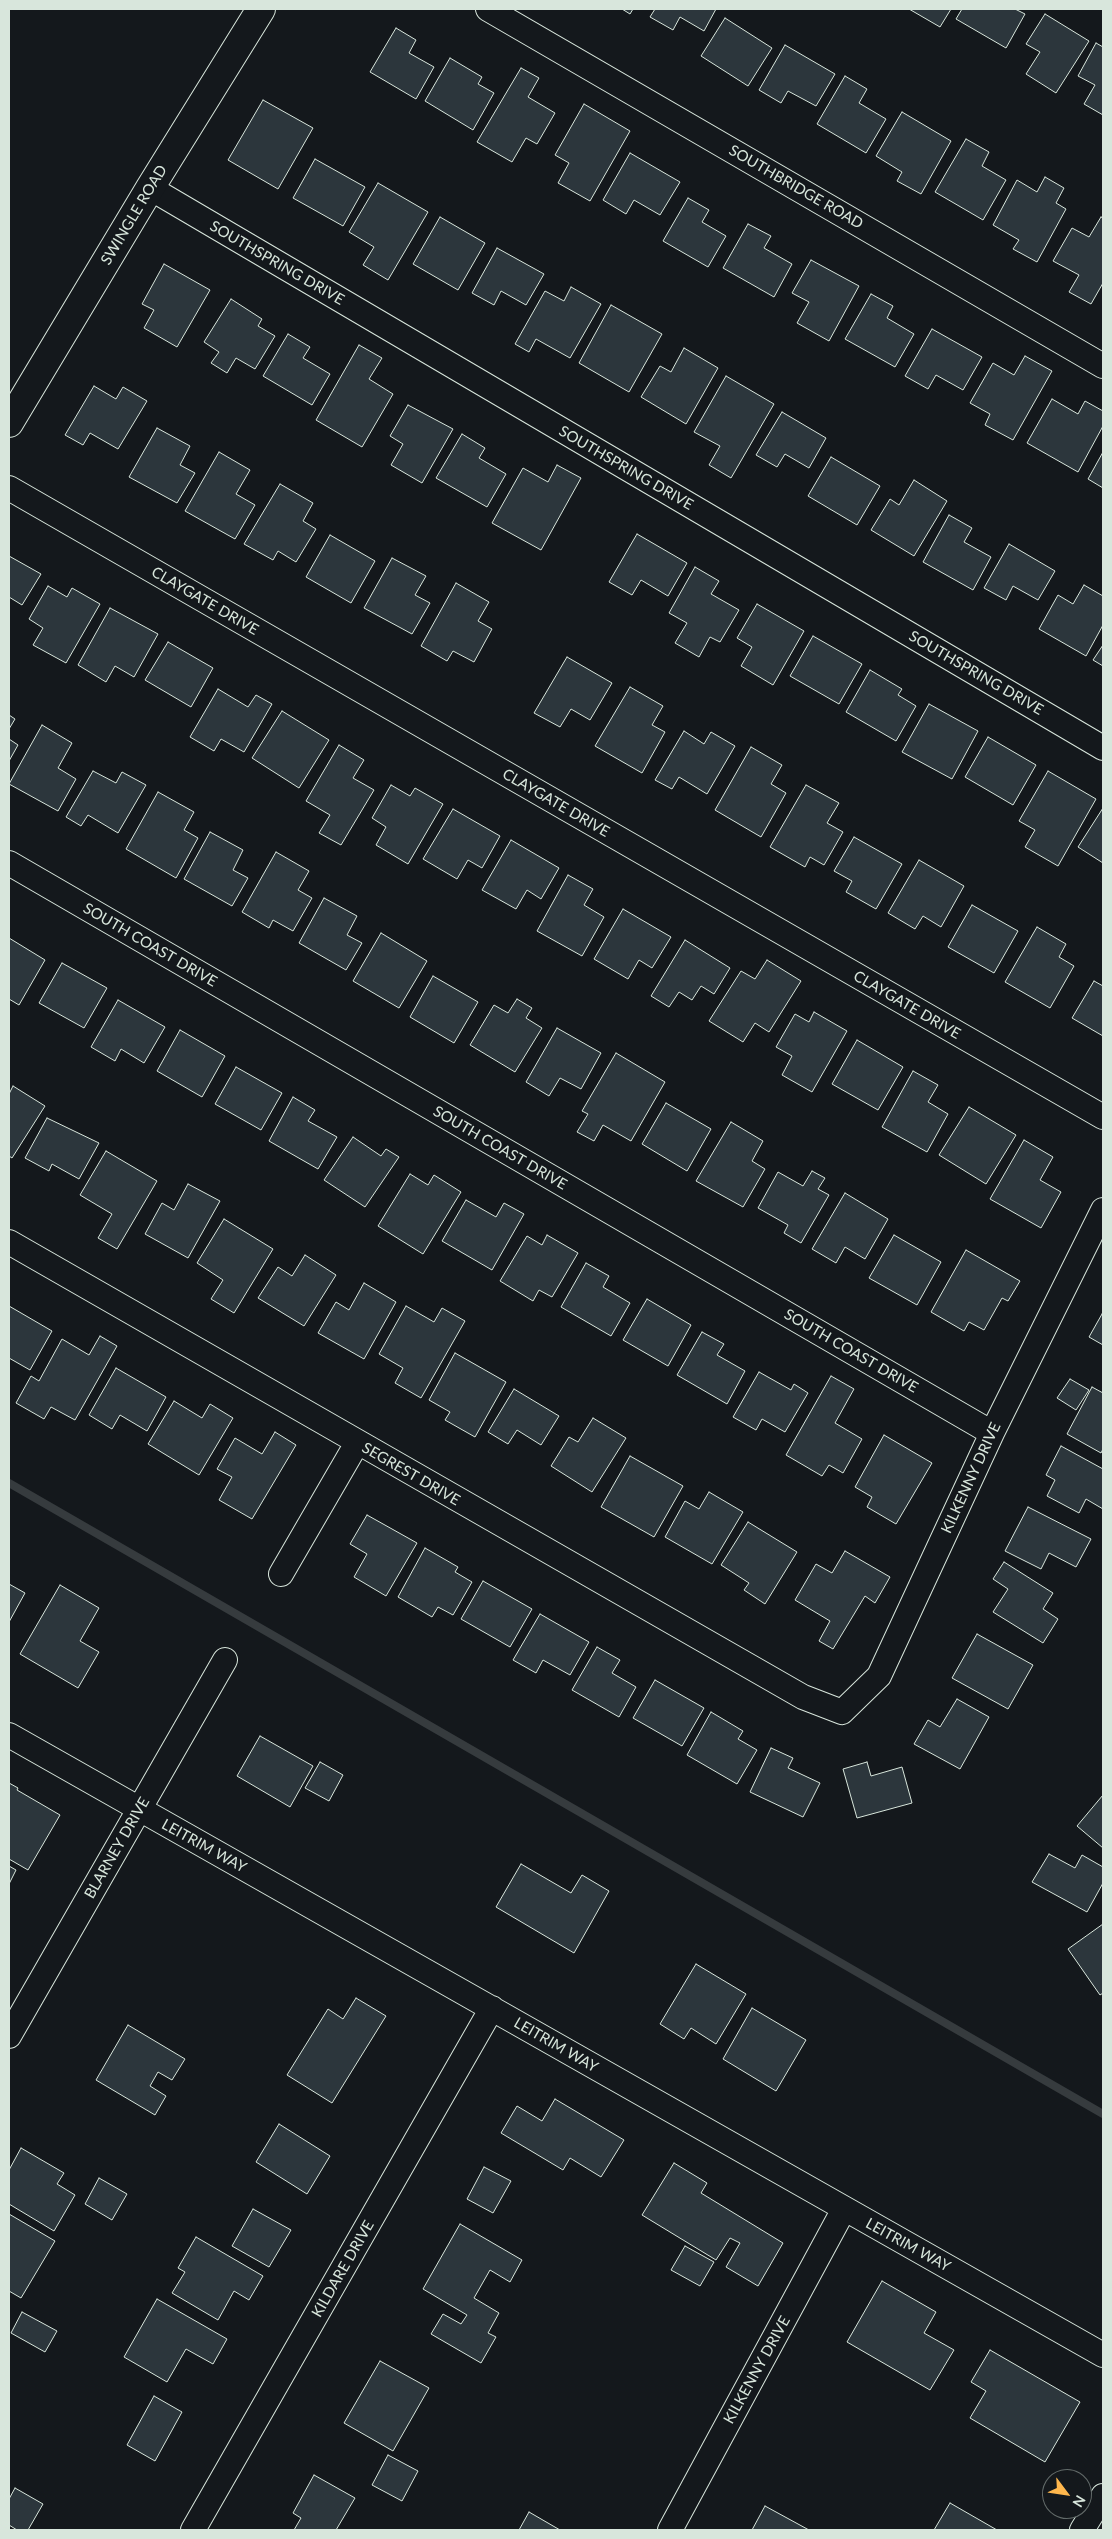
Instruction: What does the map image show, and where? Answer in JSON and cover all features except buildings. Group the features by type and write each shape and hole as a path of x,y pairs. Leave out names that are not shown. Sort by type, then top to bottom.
{"street":[{"name":"SWINGLE ROAD","path":"9,423 150,188 261,9"},
{"name":"SOUTHBRIDGE ROAD","path":"488,9 1103,366"},
{"name":"SOUTHSPRING DRIVE","path":"150,188 1103,748"},
{"name":"CLAYGATE DRIVE","path":"9,488 1103,1118"},
{"name":"SOUTH COAST DRIVE","path":"9,864 992,1433"},
{"name":"KILKENNY DRIVE","path":"815,1702 842,1712 879,1676 992,1433 1103,1210"},
{"name":"SEGREST DRIVE","path":"9,1242 357,1443 803,1697 815,1702"},
{"path":"280,1574 357,1443"},
{"name":"BLARNEY DRIVE","path":"9,2036 225,1660"},
{"name":"LEITRIM WAY","path":"9,1735 1103,2355"},
{"name":"KILDARE DRIVE","path":"193,2530 492,2008"},
{"name":"KILKENNY DRIVE","path":"670,2530 844,2209"},
{"path":"1082,2530 1103,2496"}],"waterway":[{"path":"9,1483 1103,2114"}]}
